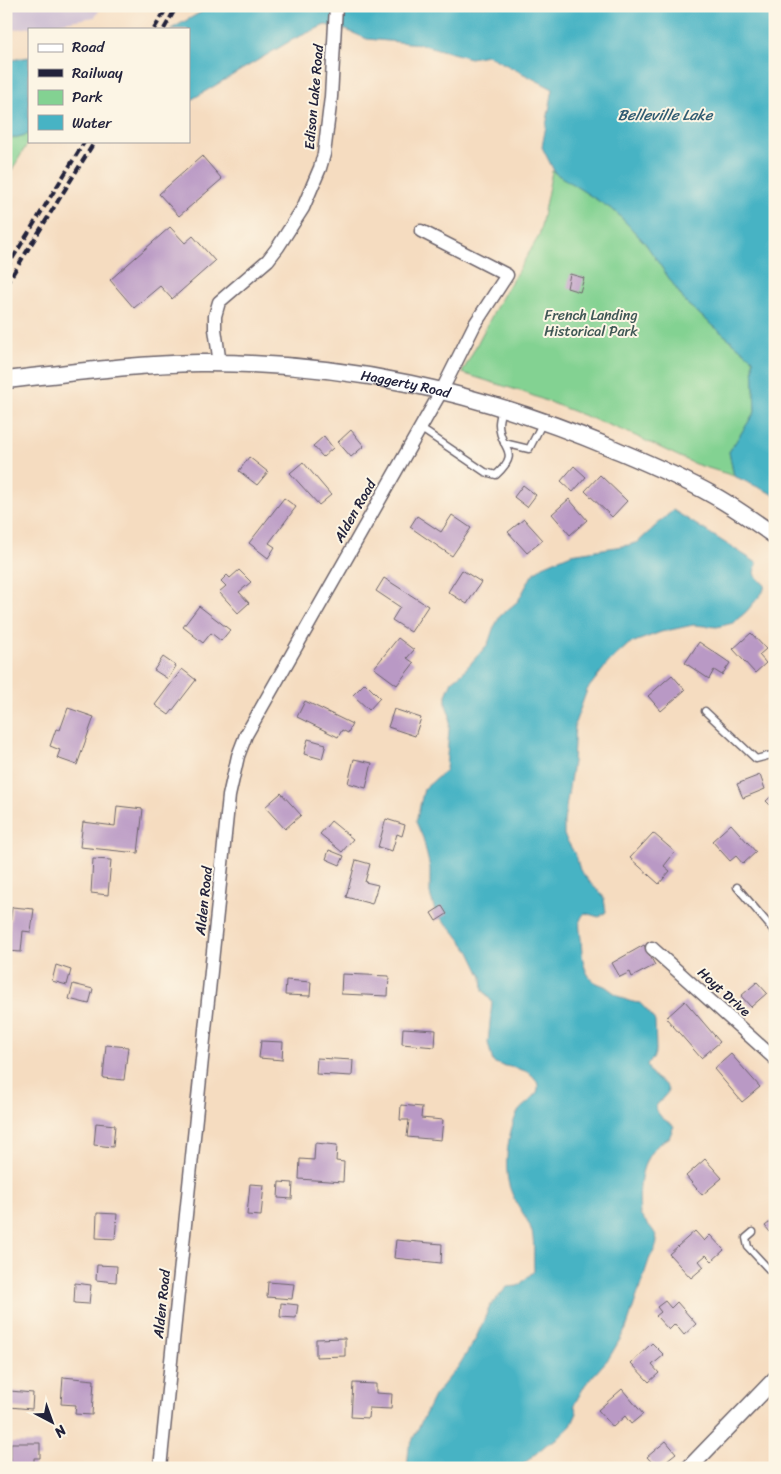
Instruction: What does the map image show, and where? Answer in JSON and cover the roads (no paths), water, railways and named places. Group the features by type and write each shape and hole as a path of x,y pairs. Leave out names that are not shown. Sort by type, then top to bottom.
{"main road":[{"name":"Haggerty Road","path":"6,380 127,367 198,363 297,366 386,378 442,390 502,407 543,421 659,468 711,494 775,536"}],"street":[{"name":"Edison Lake Road","path":"220,364 214,329 219,302 268,260 288,233 316,181 324,154 331,97 336,6"},
{"name":"Alden Road","path":"160,1468 233,775 246,735 442,390 475,324 507,275 420,230"},
{"name":"Hoyt Drive","path":"652,948 775,1059"},
{"path":"689,1468 775,1379"}],"lane":[{"path":"420,428 485,472 496,474 508,462 510,455 499,426 502,407"},
{"path":"504,443 529,449 543,421"},
{"path":"705,711 756,759 775,754"},
{"path":"737,887 775,932"},
{"path":"753,1232 746,1238 748,1247 775,1276"}],"water":[{"name":"Belleville Lake","path":"212,6 775,6 775,495 734,476 729,452 755,412 753,359 686,303 645,243 616,212 555,173 542,147 553,89 487,55 470,58 420,44 367,39 344,29 325,25 292,40 190,100 190,28 173,28"},
{"path":"28,57 28,134 6,140 6,61"},
{"path":"673,510 757,563 754,572 755,576 765,585 763,592 746,612 733,623 717,627 693,625 661,632 629,644 608,663 587,690 575,723 573,762 564,821 564,835 576,856 580,870 601,893 606,912 599,917 585,913 580,922 582,956 587,973 595,982 623,999 640,1003 653,1017 655,1022 656,1050 653,1059 647,1064 655,1078 665,1085 668,1092 656,1106 656,1110 662,1118 674,1126 669,1138 659,1144 646,1161 640,1182 640,1215 656,1234 657,1244 650,1257 626,1329 609,1358 585,1385 574,1405 577,1413 571,1426 557,1439 547,1444 519,1468 407,1468 409,1447 434,1396 458,1367 475,1340 490,1306 507,1287 518,1286 534,1271 532,1232 511,1191 507,1165 508,1146 514,1122 518,1112 535,1095 538,1087 537,1082 534,1077 524,1070 493,1062 488,1043 492,1002 483,990 482,977 470,952 453,930 436,914 430,894 430,868 423,838 416,822 424,789 446,770 450,716 446,705 446,695 452,681 462,673 488,644 500,616 518,601 532,575 543,566 571,554 638,542"}],"railway":[{"path":"155,28 168,6"},
{"path":"165,28 177,6"},
{"path":"6,269 84,142"},
{"path":"6,285 94,142"}],"park label":[{"name":"French Landing Historical Park","path":"591,324"}]}
